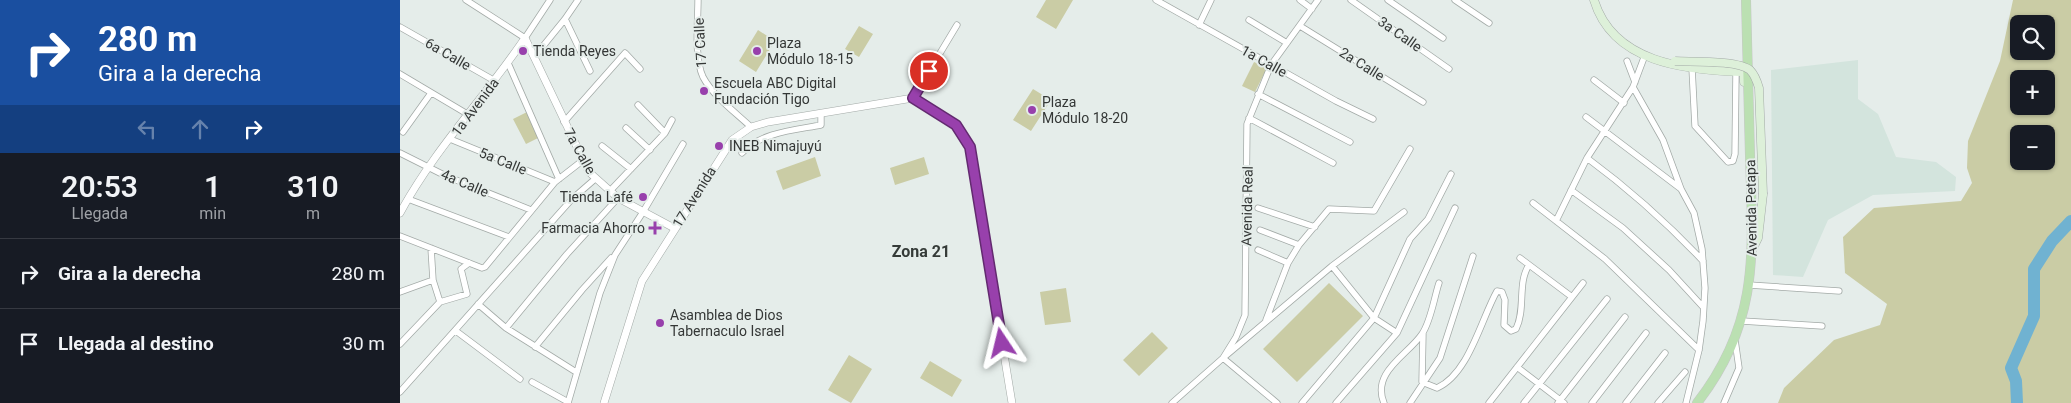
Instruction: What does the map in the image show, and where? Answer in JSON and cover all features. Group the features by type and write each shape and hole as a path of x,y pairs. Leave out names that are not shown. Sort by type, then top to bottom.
{"main road":[{"path":"1594,0 1603,23 1628,46 1653,59 1692,68 1744,73 1744,83 1748,89"},
{"name":"Avenida Petapa","path":"1697,403 1716,377 1735,340 1742,321 1749,285 1752,250 1746,0"},
{"path":"1653,59 1738,66 1748,69 1754,74 1759,88 1763,194 1760,227 1752,250"}],"street":[{"path":"466,0 525,38"},
{"name":"1a Avenida","path":"400,214 429,167 495,81 550,0"},
{"path":"535,56 566,19 578,0"},
{"name":"17 Calle","path":"698,0 699,60 702,75 708,86 750,127"},
{"name":"1a Calle","path":"1156,0 1271,65 1374,119"},
{"path":"1199,25 1212,0"},
{"path":"1300,0 1312,9"},
{"name":"Avenida Real","path":"1172,403 1223,358 1236,337 1246,315 1249,118 1271,65 1318,0"},
{"name":"3a Calle","path":"1351,0 1448,68"},
{"path":"1388,0 1443,38"},
{"path":"1455,0 1489,23"},
{"path":"566,19 590,71"},
{"path":"1248,20 1287,44"},
{"path":"956,25 913,98 956,125 970,147 1012,403"},
{"name":"2a Calle","path":"1300,26 1423,102"},
{"name":"6a Calle","path":"400,27 495,81"},
{"name":"7a Calle","path":"525,38 535,56 582,162 595,179 618,198 674,228"},
{"path":"564,122 625,53 640,69"},
{"path":"1556,221 1587,158 1624,103 1634,84 1645,55"},
{"path":"1627,61 1634,84 1663,140 1681,188 1694,213 1703,261 1705,288 1700,350 1686,403"},
{"path":"508,63 557,181"},
{"path":"1692,68 1695,126 1722,157 1729,162 1733,161 1735,154 1736,72"},
{"path":"400,75 469,115"},
{"path":"1594,80 1624,103"},
{"path":"403,132 432,93"},
{"path":"1258,94 1350,142"},
{"name":"17 Avenida","path":"604,403 642,281 725,148 732,140 750,127 913,98"},
{"path":"638,105 665,133"},
{"path":"742,153 750,145 776,134 821,125 821,114"},
{"path":"1586,117 1606,130 1681,188"},
{"path":"1249,118 1333,163"},
{"path":"609,192 665,133 672,120"},
{"path":"626,128 650,150"},
{"name":"5a Calle","path":"450,139 557,181"},
{"path":"535,347 582,290 615,255 683,144"},
{"path":"602,146 630,169"},
{"path":"1266,320 1288,263 1299,245 1331,208 1374,211 1410,148"},
{"name":"4a Calle","path":"400,152 429,167 530,210"},
{"path":"1587,158 1620,182 1668,224 1703,261"},
{"path":"400,236 482,268 485,267 530,210 557,181 582,162"},
{"path":"1302,403 1374,318 1410,239 1428,220 1451,174"},
{"path":"400,392 572,199 595,179"},
{"path":"1571,190 1623,228 1669,270 1704,307"},
{"path":"506,328 567,254 618,198"},
{"path":"408,199 509,237"},
{"path":"1533,203 1626,278 1700,350"},
{"path":"1258,208 1315,227"},
{"path":"1336,403 1397,333 1455,208"},
{"path":"1277,403 1223,358 1332,266 1404,212"},
{"path":"1260,230 1299,245"},
{"path":"431,248 433,280 440,302"},
{"path":"1258,250 1288,263"},
{"path":"532,382 568,403 600,292 615,255"},
{"path":"1410,403 1422,382 1440,358 1473,256"},
{"path":"1520,258 1572,297"},
{"path":"400,344 440,302 467,294 461,269 469,263"},
{"path":"1422,382 1437,388 1442,386 1459,368 1475,341 1497,291 1502,292 1505,300 1504,325 1511,331 1516,329 1522,309 1525,276 1529,265"},
{"path":"1332,266 1374,318 1397,333"},
{"path":"400,292 433,280"},
{"path":"1422,382 1423,334 1439,283"},
{"path":"1489,403 1583,283"},
{"path":"1749,285 1839,291"},
{"path":"1524,403 1607,299"},
{"path":"478,304 506,328 576,372"},
{"path":"1517,367 1561,402 1625,318"},
{"path":"1742,321 1822,326"},
{"path":"456,331 520,379"},
{"path":"1592,403 1646,333"},
{"path":"1384,403 1381,385 1387,374 1399,357 1411,348 1423,334"},
{"path":"1724,403 1739,368 1735,340"},
{"path":"1626,403 1665,353"},
{"path":"1658,403 1684,372"}],"shaded area":[{"path":"1858,60 1858,99 1878,114 1896,157 1936,162 1956,177 1955,191 1873,195 1828,220 1803,277 1773,275 1771,70"}],"green space":[{"path":"1046,0 1073,0 1056,29 1036,17"},
{"path":"2013,0 2071,0 2071,403 1778,403 1784,388 1834,340 1880,325 1887,304 1845,273 1843,237 1874,208 1961,201 1972,183 1967,168 1968,141 2000,61"},
{"path":"859,26 873,34 859,57 845,49"},
{"name":"Plaza Módulo 18-15","path":"758,30 775,41 756,72 739,61"},
{"path":"1254,62 1267,68 1255,92 1242,86"},
{"name":"Plaza Módulo 18-20","path":"1033,89 1051,100 1031,131 1013,120"},
{"path":"527,112 540,137 526,144 513,119"},
{"path":"815,157 821,176 783,190 776,171"},
{"path":"924,157 929,174 895,185 890,168"},
{"path":"1329,283 1363,316 1297,382 1263,349"},
{"path":"1066,288 1071,322 1045,325 1040,292"},
{"path":"1152,332 1168,348 1139,376 1123,360"},
{"path":"849,355 872,369 851,403 828,390"},
{"path":"930,361 962,380 952,397 920,378"}],"waterway":[{"path":"2017,403 2016,381 2011,368 2034,316 2034,269 2052,241 2071,221"}],"place":[{"name":"Tienda Reyes","path":"523,51"},
{"name":"Plaza Módulo 18-15","path":"757,51"},
{"name":"Escuela ABC Digital Fundación Tigo","path":"704,91"},
{"name":"Plaza Módulo 18-20","path":"1032,110"},
{"name":"INEB Nimajuyú","path":"719,146"},
{"name":"Tienda Lafé","path":"643,197"},
{"name":"Farmacia Ahorro","path":"655,228"},
{"name":"Asamblea de Dios Tabernaculo Israel","path":"660,323"}],"district":[{"name":"Zona 21","path":"921,251"}],"route":[{"path":"929,71 913,98 926,104 956,125 970,147 1002,343"}]}
